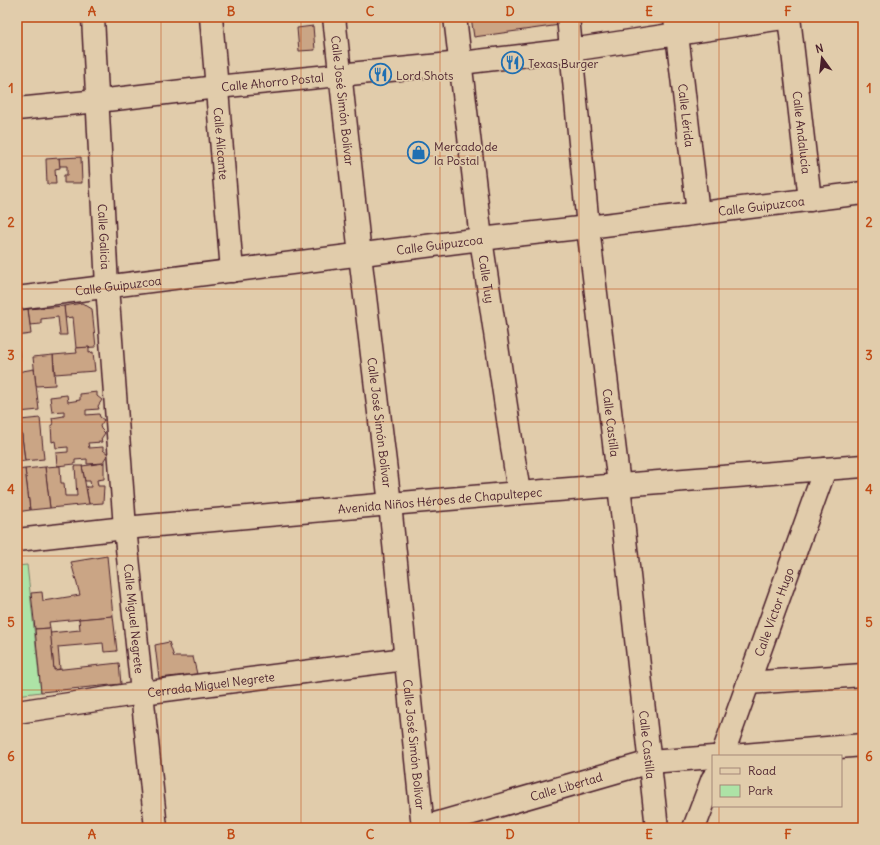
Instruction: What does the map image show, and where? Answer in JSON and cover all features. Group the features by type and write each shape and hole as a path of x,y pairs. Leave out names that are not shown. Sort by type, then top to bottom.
{"street":[{"name":"Calle Galicia","path":"93,17 107,286 125,528"},
{"name":"Calle Alicante","path":"211,17 232,271"},
{"name":"Calle José Simón Bolívar","path":"334,17 360,255 390,504 422,828"},
{"name":"Calle Tuy","path":"455,17 481,239 519,493"},
{"name":"Calle Castilla","path":"568,17 588,227 619,485 657,828"},
{"name":"Calle Ahorro Postal","path":"17,109 217,87 461,63 571,50 676,26 789,17"},
{"name":"Calle Andalucía","path":"789,17 810,200"},
{"name":"Calle Lérida","path":"676,26 698,213"},
{"name":"Calle Guipuzcoa","path":"17,298 481,239 863,193"},
{"name":"Avenida Niños Héroes de Chapultepec","path":"17,540 125,528 390,504 863,466"},
{"name":"Calle Víctor Hugo","path":"722,755 825,469"},
{"name":"Calle Miguel Negrete","path":"125,528 156,828"},
{"name":"Cerrada Miguel Negrete","path":"17,712 142,693 405,659"},
{"path":"748,683 863,675"},
{"path":"744,755 863,745"},
{"name":"Calle Libertad","path":"422,828 650,762 712,757"},
{"path":"694,828 712,781"}],"green space":[{"path":"27,565 41,692 17,695 17,566"}],"building":[{"path":"471,17 559,17 560,25 474,37"},
{"path":"313,26 315,50 299,51 297,28"},
{"path":"81,157 82,183 64,183 64,175 67,175 67,166 59,166 59,158"},
{"path":"59,158 60,168 55,169 56,184 47,184 46,159"},
{"path":"82,303 92,309 96,347 76,348 73,317 65,318 64,306"},
{"path":"64,306 67,335 60,335 58,317 41,319 41,324 30,325 28,309"},
{"path":"28,309 31,334 17,336 17,311"},
{"path":"17,336 20,360 17,360"},
{"path":"89,347 89,353 93,352 95,371 55,374 53,355 77,353 76,348"},
{"path":"53,355 55,385 36,386 33,357"},
{"path":"34,369 39,410 19,412 17,372"},
{"path":"17,391 19,412 17,413"},
{"path":"97,392 97,396 102,400 98,406 99,409 86,410 86,415 99,414 104,420 100,426 105,433 101,439 102,442 88,443 89,448 103,447 103,450 108,454 104,460 104,463 87,464 87,459 75,460 75,464 57,466 56,453 68,452 68,447 56,448 55,441 52,442 52,418 64,416 64,411 52,412 50,397 67,395 68,402 80,400 80,394"},
{"path":"40,418 44,459 25,461 20,420"},
{"path":"20,420 25,461 17,462 17,421"},
{"path":"104,463 104,479 97,480 98,486 104,486 103,503 89,504 86,487 91,487 90,481 85,481 82,466"},
{"path":"60,466 61,483 64,483 65,496 77,496 75,466 82,466 89,504 50,508 45,467"},
{"path":"45,467 50,508 30,510 25,469"},
{"path":"25,469 30,510 17,512 17,470"},
{"path":"107,556 113,616 49,622 50,628 35,629 31,593 42,592 43,601 80,595 71,562"},
{"path":"113,616 117,651 104,652 103,643 58,647 60,669 54,670 50,633 80,630 79,619"},
{"path":"50,628 54,670 119,663 121,684 41,692 35,629"},
{"path":"169,642 174,657 193,657 197,674 159,678 155,645"}],"place":[{"name":"Texas Burger","path":"512,63"},
{"name":"Lord Shots","path":"381,75"},
{"name":"Mercado de la Postal","path":"419,153"}]}
